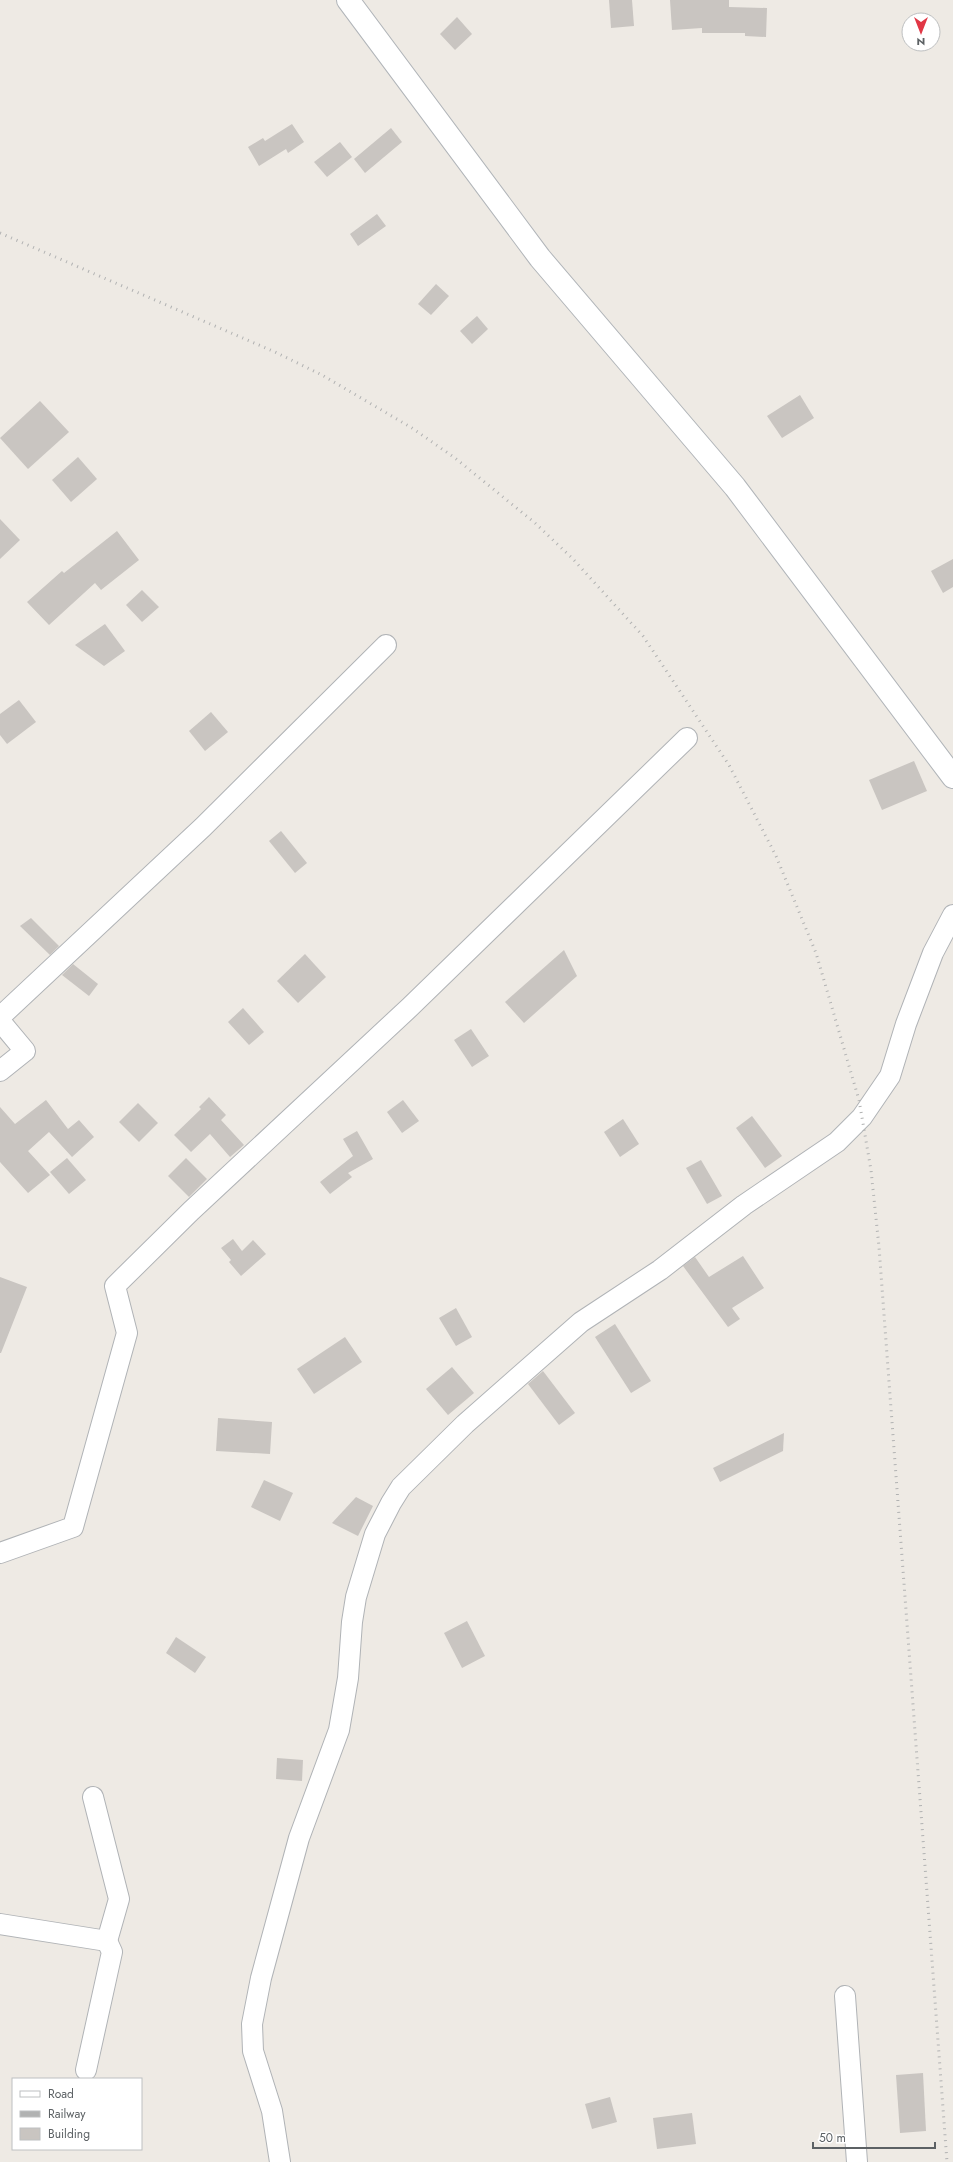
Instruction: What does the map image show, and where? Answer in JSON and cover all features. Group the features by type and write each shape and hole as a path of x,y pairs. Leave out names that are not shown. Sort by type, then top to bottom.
{"main road":[{"path":"356,2 540,258 735,487 953,777"}],"street":[{"path":"0,1017 203,827 386,645"},
{"path":"0,1553 73,1526 127,1333 115,1286 191,1211 410,1007 687,738"},
{"path":"280,2162 272,2111 253,2051 252,2024 261,1978 299,1838 339,1730 348,1678 352,1622 356,1597 375,1534 390,1504 401,1487 465,1424 581,1322 660,1270 744,1205 837,1142 862,1117 890,1076 906,1024 933,953 953,914"},
{"path":"0,1021 24,1051 0,1071"},
{"path":"86,2070 112,1952 107,1941 119,1899 93,1797"},
{"path":"0,1924 107,1941"},
{"path":"845,1996 857,2162"}],"building":[{"path":"609,0 632,0 634,26 611,28"},
{"path":"670,0 729,0 729,7 767,8 766,37 745,36 745,33 702,33 702,28 672,30"},
{"path":"457,17 472,34 455,50 440,34"},
{"path":"292,124 304,142 288,153 286,149 259,166 248,147 263,138 265,141"},
{"path":"391,128 402,142 365,173 354,159"},
{"path":"340,142 352,157 327,177 314,162"},
{"path":"377,214 386,226 358,246 350,234"},
{"path":"436,284 449,296 431,315 418,304"},
{"path":"477,316 488,329 472,344 460,331"},
{"path":"800,395 814,418 782,438 767,416"},
{"path":"40,401 69,432 28,469 0,438"},
{"path":"78,457 97,479 71,502 52,480"},
{"path":"0,519 20,540 0,559"},
{"path":"117,531 139,560 101,590 95,583 49,625 27,602 62,571 64,573"},
{"path":"953,559 953,587 943,593 931,571"},
{"path":"142,590 159,607 142,622 126,605"},
{"path":"105,624 125,651 104,666 75,645"},
{"path":"19,700 36,722 7,744 0,735 0,714"},
{"path":"211,712 228,732 205,751 189,731"},
{"path":"914,761 927,791 882,810 869,780"},
{"path":"281,831 307,863 295,873 269,841"},
{"path":"31,918 59,946 50,955 20,926"},
{"path":"564,950 577,976 524,1023 505,1002"},
{"path":"305,954 326,977 298,1003 277,981"},
{"path":"73,964 98,984 89,996 62,975"},
{"path":"243,1008 264,1032 249,1045 228,1022"},
{"path":"471,1029 489,1056 472,1067 454,1040"},
{"path":"209,1097 226,1115 221,1120 244,1145 230,1157 210,1134 191,1152 174,1135 201,1109 199,1107"},
{"path":"46,1100 68,1129 79,1120 94,1137 72,1157 49,1132 28,1151 50,1175 28,1193 0,1162 0,1107 15,1124"},
{"path":"403,1100 419,1121 402,1133 387,1112"},
{"path":"138,1103 158,1123 139,1142 119,1122"},
{"path":"752,1116 782,1156 765,1168 736,1128"},
{"path":"623,1119 639,1144 620,1157 604,1132"},
{"path":"357,1131 373,1159 348,1173 352,1177 330,1194 320,1182 353,1156 343,1139"},
{"path":"67,1158 86,1180 69,1194 50,1172"},
{"path":"186,1158 207,1179 189,1197 168,1176"},
{"path":"701,1160 722,1196 707,1204 686,1168"},
{"path":"233,1239 242,1251 253,1240 266,1254 241,1276 229,1262 231,1260 221,1248"},
{"path":"743,1256 764,1288 732,1308 740,1319 728,1327 683,1266 695,1257 709,1277"},
{"path":"0,1277 27,1287 1,1353 0,1353"},
{"path":"456,1308 472,1337 456,1346 439,1318"},
{"path":"615,1324 651,1381 631,1393 595,1337"},
{"path":"345,1337 362,1362 314,1394 297,1369"},
{"path":"452,1367 474,1393 448,1415 426,1389"},
{"path":"543,1371 575,1413 559,1425 528,1384"},
{"path":"218,1418 272,1422 270,1454 216,1451"},
{"path":"784,1433 783,1451 720,1482 713,1468"},
{"path":"264,1480 293,1493 280,1521 251,1507"},
{"path":"356,1497 373,1506 358,1536 332,1523"},
{"path":"467,1621 485,1656 462,1668 444,1633"},
{"path":"176,1637 206,1657 195,1673 166,1653"},
{"path":"277,1758 303,1760 302,1781 276,1779"},
{"path":"923,2073 926,2131 900,2133 896,2075"},
{"path":"610,2097 617,2122 592,2129 585,2104"},
{"path":"692,2113 696,2144 657,2149 653,2118"}],"railway":[{"path":"0,233 275,352 322,375 412,428 455,458 535,523 573,559 643,636 729,765 776,856 816,953 859,1100 871,1170 879,1247 947,2162"}]}
